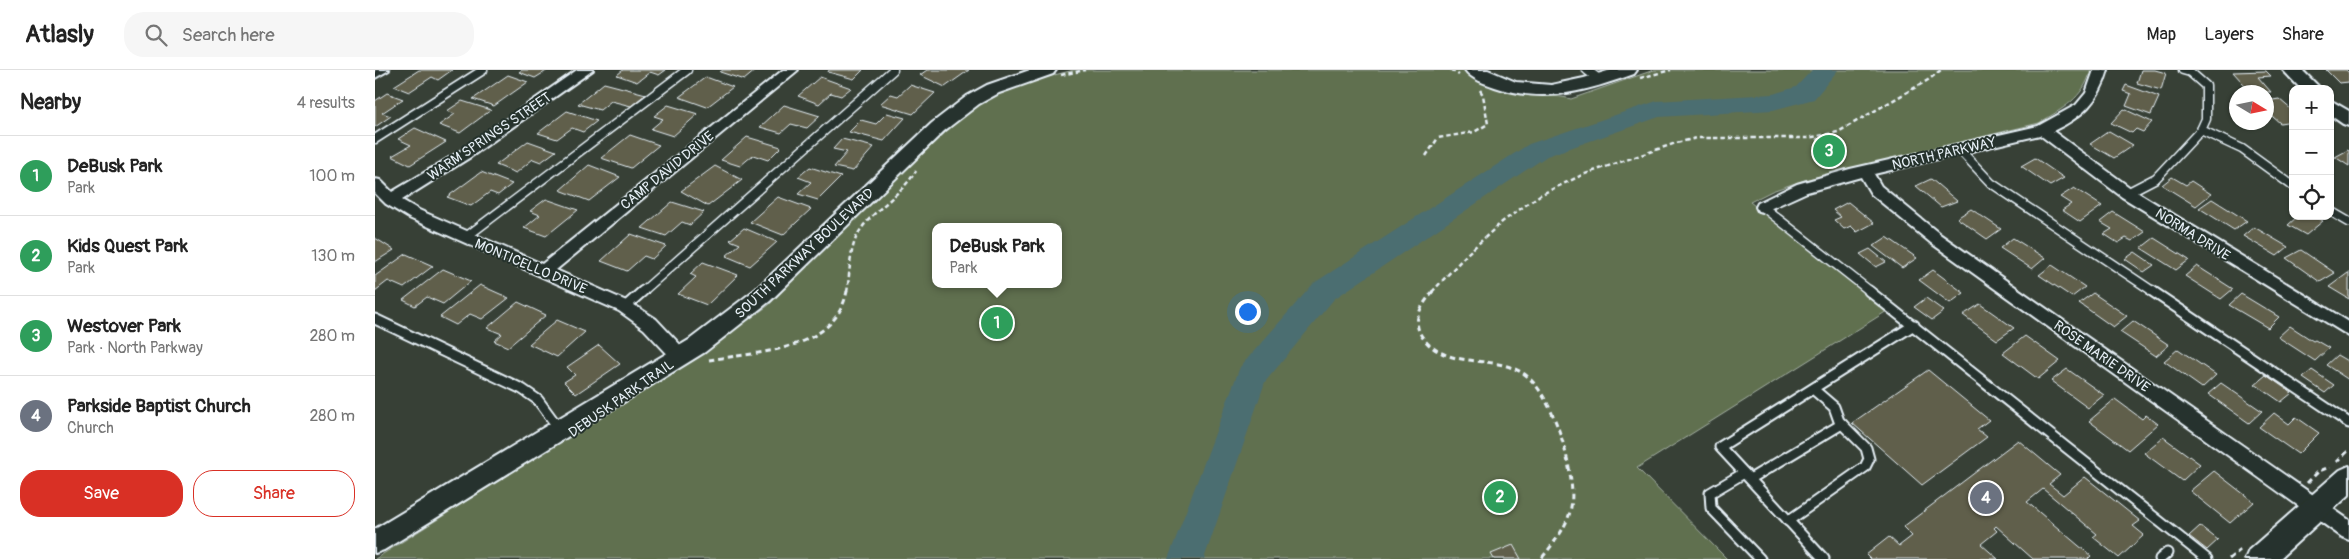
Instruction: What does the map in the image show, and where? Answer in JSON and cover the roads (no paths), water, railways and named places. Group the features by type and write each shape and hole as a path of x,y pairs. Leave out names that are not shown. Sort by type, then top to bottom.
{"main road":[{"path":"2259,559 2349,478"}],"street":[{"path":"375,74 382,70"},
{"name":"WARM SPRINGS STREET","path":"391,200 464,155 585,70"},
{"name":"CAMP DAVID DRIVE","path":"544,271 791,70"},
{"path":"1474,70 1493,82 1526,90 1555,91 1586,85 1594,75 1628,70"},
{"name":"NORTH PARKWAY","path":"1763,207 1802,188 1857,173 2043,130 2069,118 2086,106 2101,70"},
{"path":"2292,70 2308,85"},
{"name":"SOUTH PARKWAY BOULEVARD","path":"375,542 681,357 725,326 763,294 938,127 980,96 1050,73"},
{"path":"2334,109 2349,120"},
{"name":"NORMA DRIVE","path":"2043,130 2127,193 2349,330"},
{"name":"ROSE MARIE DRIVE","path":"1857,173 1936,239 2349,531"},
{"name":"MONTICELLO DRIVE","path":"375,184 391,200 414,214 625,307 650,324 681,357"}],"lane":[{"path":"375,139 483,70"},
{"path":"466,237 687,70"},
{"path":"625,307 893,70"},
{"path":"2127,193 2156,178 2201,130 2206,119 2206,86 2190,72 2183,70"},
{"path":"2201,130 2242,149 2289,183"},
{"path":"1961,150 1991,183 2349,423"},
{"path":"1763,207 2207,559"},
{"path":"2334,213 2349,222"},
{"path":"375,319 523,389 538,400 560,430"},
{"path":"1824,559 1719,447 1914,325"},
{"path":"1788,521 1867,463 1869,456 1866,448 1841,424 1835,407 1813,389"},
{"path":"1760,559 1711,508 1709,501 1710,493 1747,476 1841,424"}],"waterway":[{"path":"1186,559 1251,376 1324,291 1538,150 1657,109 1773,102 1805,93 1826,70"}],"place":[{"name":"Westover Park","path":"1829,151"},
{"name":"DeBusk Park","path":"997,323"},
{"name":"Kids Quest Park","path":"1500,497"},
{"name":"Parkside Baptist Church","path":"1986,498"}]}
